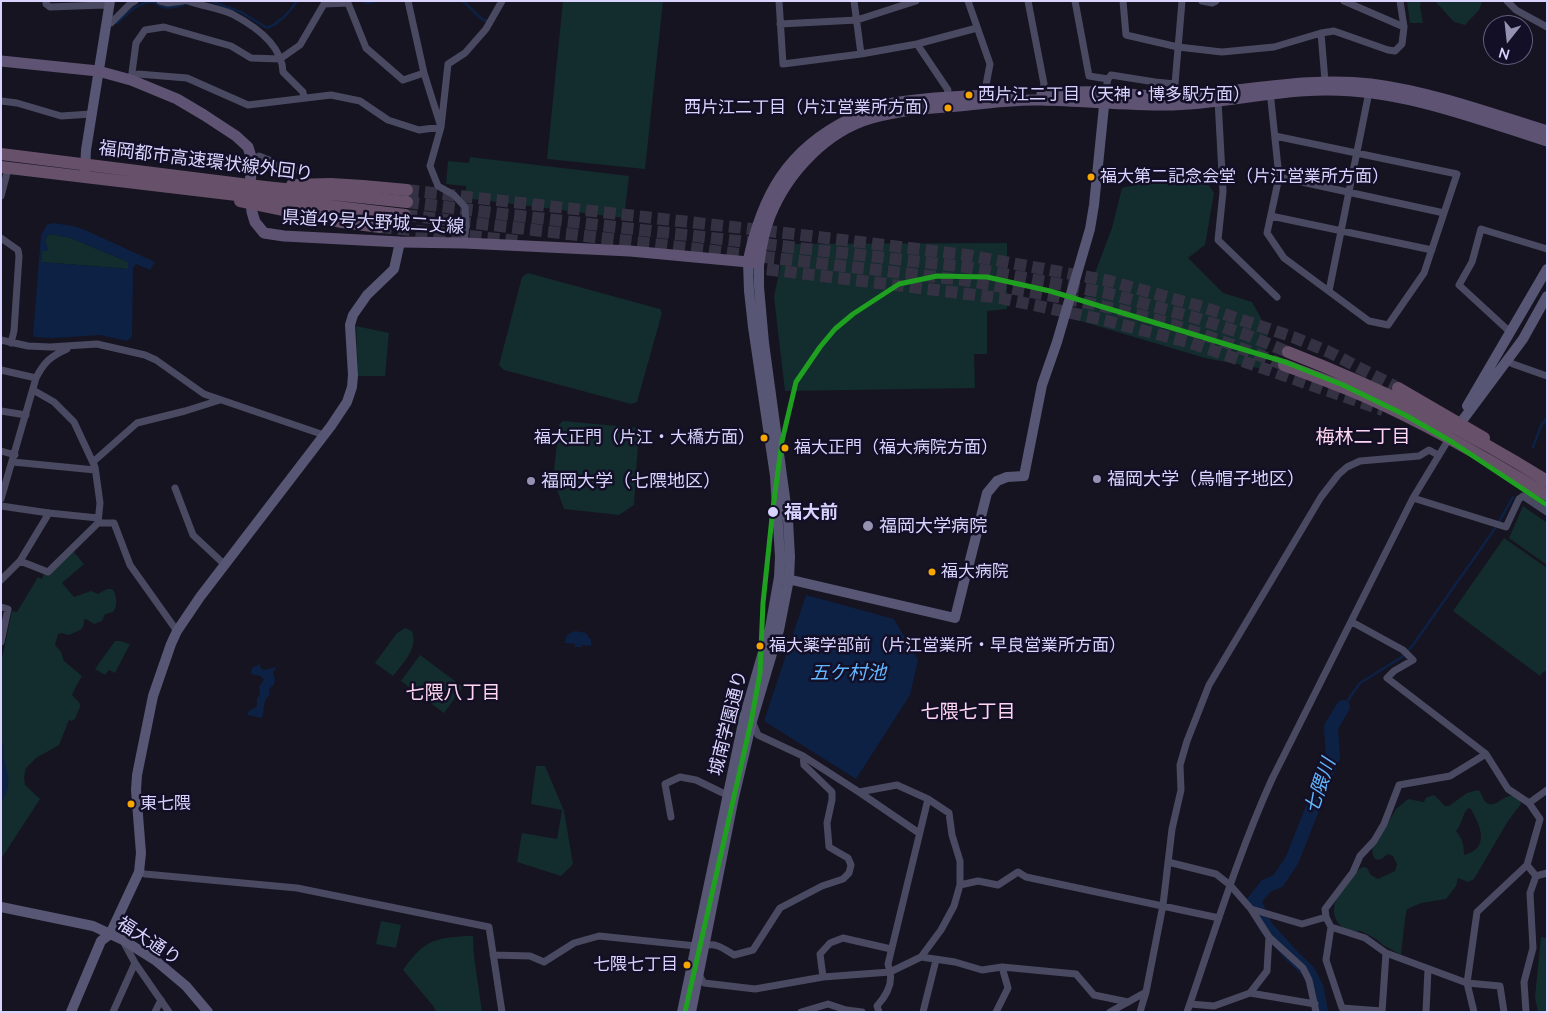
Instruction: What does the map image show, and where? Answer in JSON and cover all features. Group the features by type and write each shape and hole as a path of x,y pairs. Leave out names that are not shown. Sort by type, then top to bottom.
{"highway":[{"path":"1,154 250,185"},
{"name":"福岡都市高速環状線外回り","path":"1,154 256,185 407,196 363,186 331,184 300,186 250,185"},
{"path":"3,171 252,203 342,222 380,227"},
{"path":"3,171 406,215"},
{"path":"1288,352 1370,385 1443,420 1547,481"},
{"path":"1284,365 1365,397 1467,447 1547,495"},
{"path":"1398,388 1547,476"},
{"path":"1383,410 1487,461 1547,503"},
{"path":"1467,447 1547,503"}],"main road":[{"path":"1,61 98,71 131,80 177,99 236,136 248,148 252,160"},
{"path":"754,263 757,228 771,192 785,170 805,148 829,131 872,109 899,102 1041,93 1104,97 1167,105 1218,100 1326,82 1370,84 1419,92 1547,131"},
{"path":"754,263 772,210 795,172 818,149 850,127 899,111 1040,100 1270,90 1369,92 1417,101 1547,141"},
{"name":"県道49号大野城二丈線","path":"252,160 250,185 252,212 255,222 264,233 284,236 400,242 464,243 630,251 754,263"}],"street":[{"path":"46,1 46,4 50,7 109,4 91,114 84,181"},
{"path":"107,22 111,23 135,1"},
{"path":"160,1 168,3 183,1"},
{"path":"188,1 232,14 264,35 277,50 283,65 283,72 303,92 304,98"},
{"path":"408,1 424,73 441,127"},
{"path":"464,243 466,226 465,206 454,195 438,186 430,166 441,127 448,64 465,53 486,29 502,1"},
{"path":"779,1 783,64 861,54 917,44 977,28"},
{"path":"854,1 861,54"},
{"path":"780,24 858,20 916,1"},
{"path":"968,1 990,64 986,95"},
{"path":"1028,1 1044,84 1041,93"},
{"path":"1075,1 1089,76 1108,79"},
{"path":"1124,1 1126,35 1178,47 1222,52 1274,47 1321,32 1334,31 1395,51 1402,44 1404,27 1400,1"},
{"path":"784,578 955,618 987,492 997,481 1007,477 1024,476 1042,386 1058,342 1090,229 1104,97 1108,79 1111,75 1174,84 1182,1"},
{"path":"1202,1 1212,3 1216,1"},
{"path":"1344,1 1404,27"},
{"path":"1507,1 1516,10 1547,27"},
{"path":"131,80 136,43 145,30 164,26 231,46 250,58 280,59 300,45 324,4 348,3 366,48 403,80 424,73"},
{"path":"1321,32 1326,82"},
{"path":"917,44 948,90 946,98"},
{"path":"131,80 138,74 187,78 248,105 331,95 360,101 388,120 419,130 441,127"},
{"path":"1270,90 1274,136 1279,177 1267,233 1284,258 1369,321 1388,325 1424,273 1458,174 1274,136"},
{"path":"1329,291 1369,92"},
{"path":"1218,100 1223,192 1218,240 1277,297"},
{"path":"1,101 17,103 62,116 91,114"},
{"path":"252,160 259,156 280,168 296,170"},
{"path":"1,196 3,171"},
{"path":"1279,177 1444,212"},
{"path":"1271,216 1432,250"},
{"path":"1510,332 1460,285 1472,262 1481,229 1547,249"},
{"path":"1,238 18,250 19,256 14,331 11,343"},
{"path":"71,1012 101,941 110,934 140,872 141,853 136,790 137,775 153,696 165,658 177,631 200,597 347,402 352,387 353,375 350,325 353,314 367,295 394,269 400,242"},
{"name":"城南学園通り","path":"691,1012 699,975 700,946 727,795 744,718 784,578 790,548 788,520 763,334 759,287 754,263"},
{"path":"1460,423 1470,400 1547,269"},
{"path":"1168,862 1216,874 1230,885 1252,909 1269,937 1303,968 1309,980 1316,1008 1250,994 1214,1006 1188,1008 1230,885 1272,779 1413,498 1438,455 1508,360 1535,319 1547,296"},
{"path":"1,340 28,346 97,344 145,355 156,360 204,394 320,432 324,435"},
{"path":"1,499 36,378 41,368 53,355 67,349 67,346"},
{"path":"1508,360 1513,364 1547,376"},
{"path":"1,370 36,378"},
{"path":"20,561 48,572 98,520 100,503 95,470 74,422 54,402 33,390"},
{"path":"92,462 137,423 220,400"},
{"path":"1,411 26,415"},
{"path":"1140,1012 1146,992 1163,905 1172,829 1181,790 1180,765 1187,741 1209,685 1325,491 1338,475 1347,467 1360,461 1419,456 1429,450 1438,455"},
{"path":"1,451 15,455"},
{"path":"13,462 95,470"},
{"path":"175,488 193,534 224,565"},
{"path":"1413,498 1506,527 1519,499 1523,496 1547,512"},
{"path":"1,506 114,523 130,565 177,631"},
{"path":"1,580 20,561 49,513"},
{"name":"城南学園通り","path":"682,1012 700,946 752,721 779,630 784,578"},
{"path":"1,606 8,609 1,642"},
{"path":"1352,622 1403,650 1413,660 1394,671 1387,678 1486,754 1508,789 1529,803 1540,819 1527,865 1476,912 1467,983 1474,1012"},
{"path":"752,721 758,735 802,756 860,792 920,833"},
{"path":"1386,953 1382,1011 1342,1008 1326,960 1331,927 1326,917 1326,909 1353,872 1360,856 1374,841 1384,824 1398,786 1450,776 1486,754"},
{"path":"493,955 530,956 544,962 574,943 599,936 700,946 712,944 734,955 753,950 780,908 822,886 843,879 849,873 851,865 848,858 829,847 826,823 832,800 832,792 804,765 802,756"},
{"path":"671,816 665,784 680,777 696,780 727,795"},
{"path":"699,975 704,982 755,989 823,977 890,972 921,957 941,930 954,906 960,885 960,861 952,835 949,813 928,799 897,784 860,792"},
{"path":"1529,803 1547,790"},
{"path":"875,1012 879,1012 877,1006 886,997 892,979 888,964 928,799"},
{"path":"1527,865 1536,876"},
{"path":"140,872 297,888 489,927 502,1012"},
{"path":"960,885 978,881 998,885 1018,872 1026,877 1219,918"},
{"path":"1536,876 1547,873"},
{"path":"1526,1012 1524,982 1533,948 1530,893 1536,876"},
{"name":"福大通り","path":"1,906 93,926 123,940 163,966 186,986 208,1012"},
{"path":"1252,909 1302,924 1326,917"},
{"path":"1331,927 1365,938 1386,953 1467,983 1500,986 1504,1012"},
{"path":"1250,994 1267,971 1269,937"},
{"path":"823,977 820,954 830,943 843,938 891,950"},
{"path":"123,940 135,963 169,1012"},
{"path":"921,957 955,962 982,970 1002,967 1076,974 1094,995 1128,1002"},
{"path":"923,1012 936,960"},
{"path":"113,1012 135,963"},
{"path":"996,1012 1008,988 1002,967"},
{"path":"1426,1012 1428,969"},
{"path":"1110,1012 1146,992"},
{"path":"155,1012 161,1000"},
{"path":"801,1012 828,1004 846,1010 862,1012"}],"green space":[{"path":"563,1 663,1 645,169 547,159"},
{"path":"1407,1 1421,1 1420,7 1423,23 1410,23"},
{"path":"1435,1 1482,2 1479,10 1465,25 1454,22"},
{"path":"470,157 629,176 624,218 465,198 466,186 446,184 448,161 469,163"},
{"path":"1199,170 1214,193 1205,245 1188,258 1223,293 1252,302 1268,331 1263,369 1205,358 1077,320 1112,228 1122,188"},
{"path":"51,234 71,238 128,262 128,269 41,262 42,250 48,251 45,241 47,236"},
{"path":"1007,243 1007,309 987,311 987,354 974,354 975,388 785,391 774,297 785,244"},
{"path":"528,273 660,309 662,313 637,402 631,404 504,370 499,365 522,277"},
{"path":"356,326 389,333 385,376 358,376"},
{"path":"563,421 639,428 634,505 619,515 564,509 553,479 559,425"},
{"path":"1523,506 1547,523 1547,565 1509,538"},
{"path":"1504,538 1547,568 1547,672 1544,671 1540,676 1453,611"},
{"path":"73,551 84,564 62,583 74,597 91,591 98,594 107,589 112,589 116,597 116,607 113,612 105,614 102,621 94,624 86,619 80,630 69,635 58,634 55,645 61,652 64,661 82,676 72,695 80,703 80,707 76,718 72,721 69,720 59,745 36,758 26,768 25,785 40,799 1,859 1,663 12,611 17,612 38,577 42,579 44,573"},
{"path":"405,628 412,631 412,649 393,676 375,663 397,633"},
{"path":"115,641 130,644 115,673 109,670 105,675 95,669"},
{"path":"420,655 463,687 444,713 401,681"},
{"path":"536,766 545,766 564,811 573,864 561,876 517,862 522,833 557,839 562,810 531,804"},
{"path":"1478,790 1485,802 1490,804 1513,796 1521,804 1508,821 1474,879 1468,882 1458,878 1456,886 1446,899 1421,903 1407,909 1401,955 1361,931 1348,932 1337,921 1334,914 1336,900 1344,887 1359,869 1363,867 1367,868 1371,875 1378,879 1395,871 1397,864 1393,856 1388,854 1381,859 1375,859 1372,846 1396,809 1408,799 1424,802 1426,798 1434,795 1445,806 1449,806 1467,793","holes":["1468,808 1471,809 1478,823 1481,836 1477,847 1472,852 1464,855 1463,843 1456,831"]},
{"path":"381,921 401,925 396,948 376,944"},
{"path":"473,936 482,1012 436,1012 434,1007 403,970 416,953 429,943 445,938"},
{"path":"1541,937 1547,938 1547,1012 1538,1012 1535,997"}],"water":[{"path":"53,223 85,230 155,262 150,270 136,264 133,267 132,337 127,341 100,335 54,338 35,337 33,335 41,235 47,225","holes":["51,234 71,238 128,262 128,269 41,262 42,251 49,251 45,241 47,236"]},
{"name":"五ケ村池","path":"806,595 894,619 918,660 910,695 856,779 764,721"},
{"path":"575,631 586,633 591,640 591,646 582,645 582,647 575,647 575,644 565,643 567,635"},
{"path":"260,664 260,667 264,670 276,667 273,673 275,682 269,689 270,695 265,702 262,718 248,715 248,712 257,706 257,698 260,695 259,687 264,679 251,674 252,668"},
{"path":"1,741 4,745 3,752 8,787 1,802"}],"waterway":[{"path":"211,1 241,12 267,28 284,17 297,1"},
{"path":"363,1 368,3 375,1"},
{"path":"462,1 486,21"},
{"path":"117,23 132,10 145,3 153,2 168,8 189,3"},
{"name":"七隈川","path":"1533,447 1541,426 1547,418"},
{"name":"七隈川","path":"1343,707 1360,683 1402,657 1413,645 1496,527 1513,497"},
{"name":"七隈川","path":"1321,1012 1317,989 1308,971 1266,927 1254,901 1266,886 1278,881 1292,860 1333,757 1331,727 1343,707"}],"tunnel":[{"path":"407,190 967,255 1110,281 1203,307 1293,337 1329,352 1398,388"},
{"path":"407,202 965,267 1107,293 1199,319 1247,335 1288,352"},
{"path":"405,215 963,280 1102,306 1149,318 1240,348 1284,365"},
{"path":"380,227 518,241"},
{"path":"749,267 1000,298 1100,319 1191,343 1383,410"}],"transit line":[{"name":"N","path":"685,1012 751,722 760,673 763,603 773,508 782,441 796,382 835,329 853,314 899,284 937,276 987,277 1050,291 1285,362 1343,385 1405,415 1452,442 1547,505"}],"place":[{"name":"西片江二丁目（天神・博多駅方面）","path":"969,95"},
{"name":"西片江二丁目（片江営業所方面）","path":"948,108"},
{"name":"福大第二記念会堂（片江営業所方面）","path":"1091,177"},
{"name":"福大正門（片江・大橋方面）","path":"764,438"},
{"name":"福大正門（福大病院方面）","path":"785,448"},
{"name":"福岡大学（烏帽子地区）","path":"1097,479"},
{"name":"福岡大学（七隈地区）","path":"531,481"},
{"name":"福大前","path":"773,512"},
{"name":"福岡大学病院","path":"868,526"},
{"name":"福大病院","path":"932,572"},
{"name":"福大薬学部前（片江営業所・早良営業所方面）","path":"760,646"},
{"name":"東七隈","path":"131,804"},
{"name":"七隈七丁目","path":"687,965"}],"district":[{"name":"梅林二丁目","path":"1363,437"},
{"name":"七隈八丁目","path":"453,693"},
{"name":"七隈七丁目","path":"968,712"}]}
